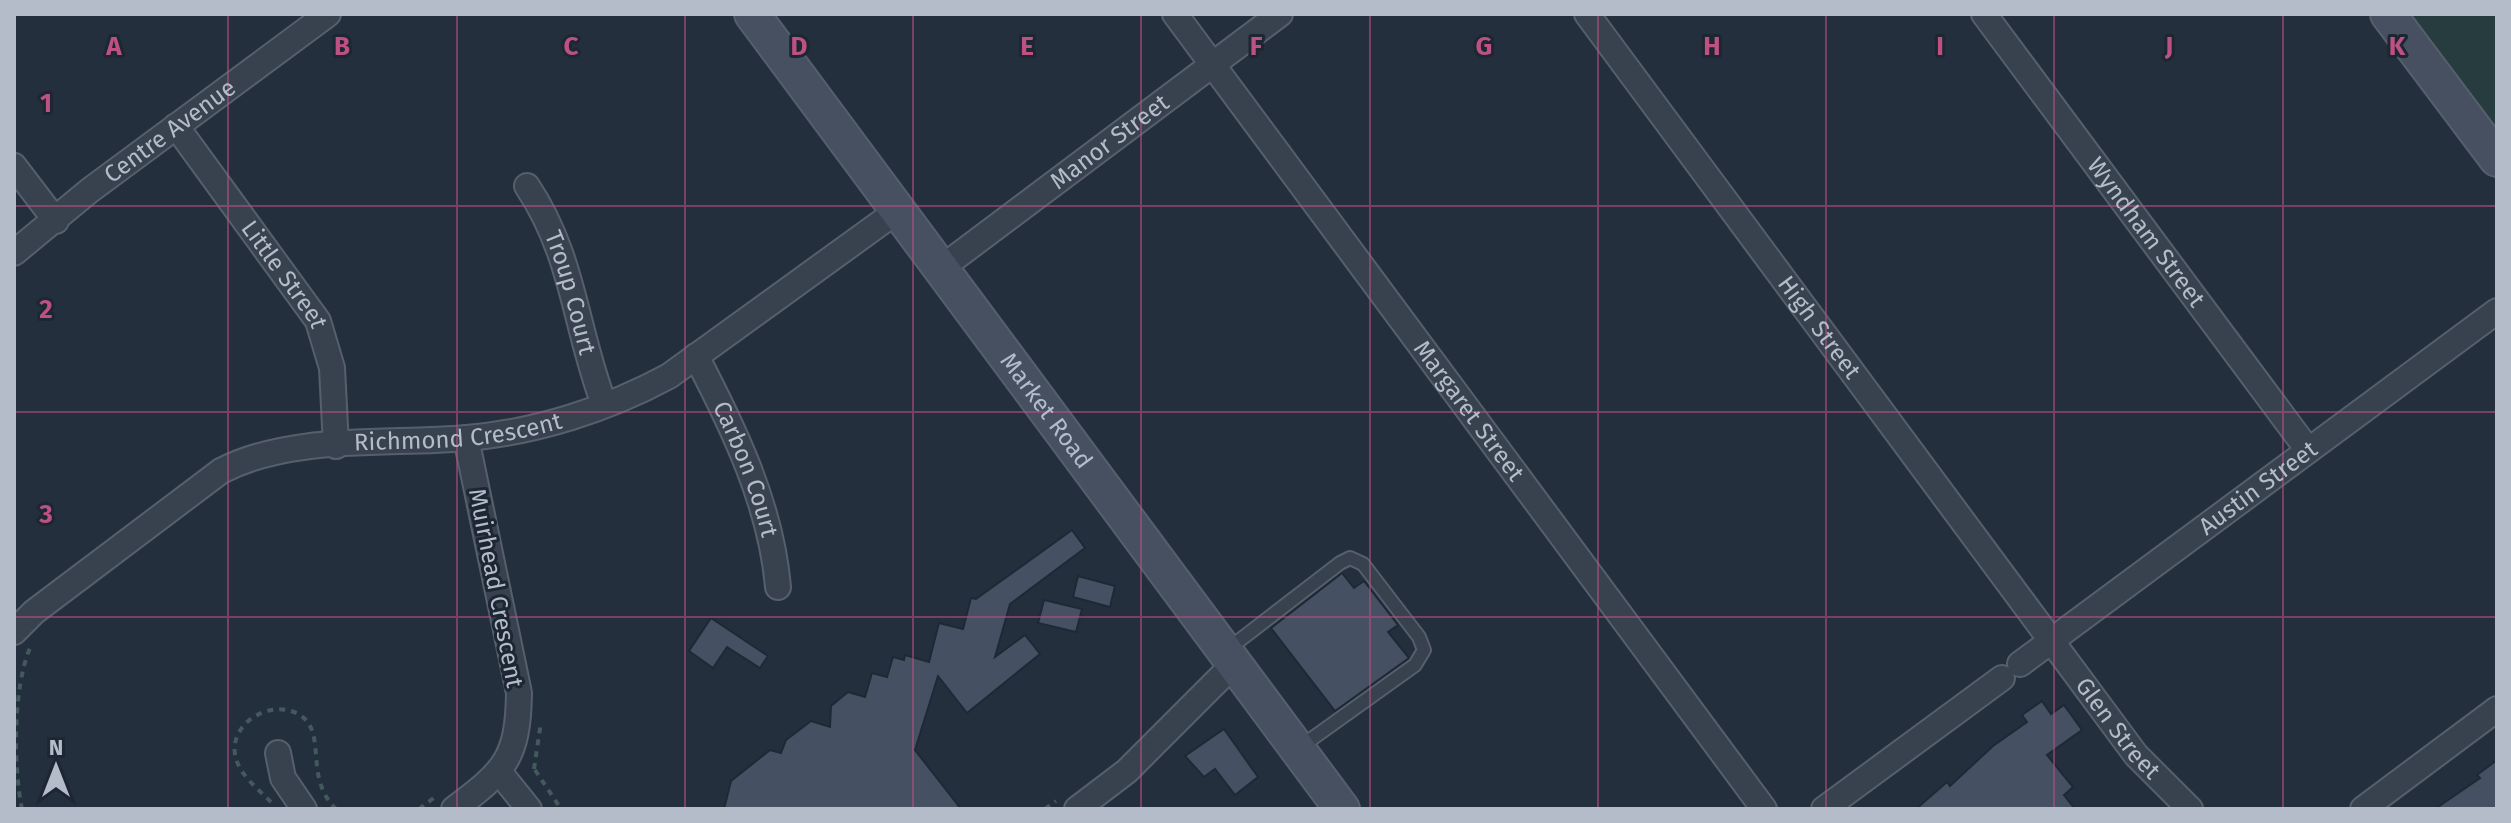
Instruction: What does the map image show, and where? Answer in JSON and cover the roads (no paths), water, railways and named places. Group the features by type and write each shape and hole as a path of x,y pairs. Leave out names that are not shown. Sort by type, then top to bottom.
{"street":[{"name":"Centre Avenue","path":"14,253 89,191 328,14"},
{"name":"Market Road","path":"752,14 1342,809"},
{"name":"Margaret Street","path":"1175,14 1764,809"},
{"name":"Manor Street","path":"940,269 1280,14"},
{"name":"High Street","path":"1587,14 2052,640"},
{"name":"Wyndham Street","path":"1984,14 2308,450"},
{"path":"2388,14 2497,159"},
{"name":"Little Street","path":"176,126 318,321 332,368 336,446"},
{"path":"14,166 56,221"},
{"name":"Troup Court","path":"527,186 549,220 561,247 604,404"},
{"name":"Richmond Crescent","path":"22,639 34,612 221,471 273,451 466,438 539,426 636,393 696,356 897,211"},
{"name":"Austin Street","path":"1824,809 2497,311"},
{"name":"Carbon Court","path":"696,356 761,500 772,537 778,587"},
{"name":"Muirhead Crescent","path":"466,438 519,693 518,724 510,754 500,773"},
{"name":"Glen Street","path":"2052,640 2136,755 2190,809"},
{"path":"1077,809 1127,771 1229,658"},
{"path":"2363,809 2497,709"},
{"path":"278,753 283,778 304,809"},
{"path":"447,801 500,773 529,809"}],"lane":[{"path":"1229,658 1340,563 1350,558 1363,564 1419,637 1424,650 1415,665 1297,749"}]}
